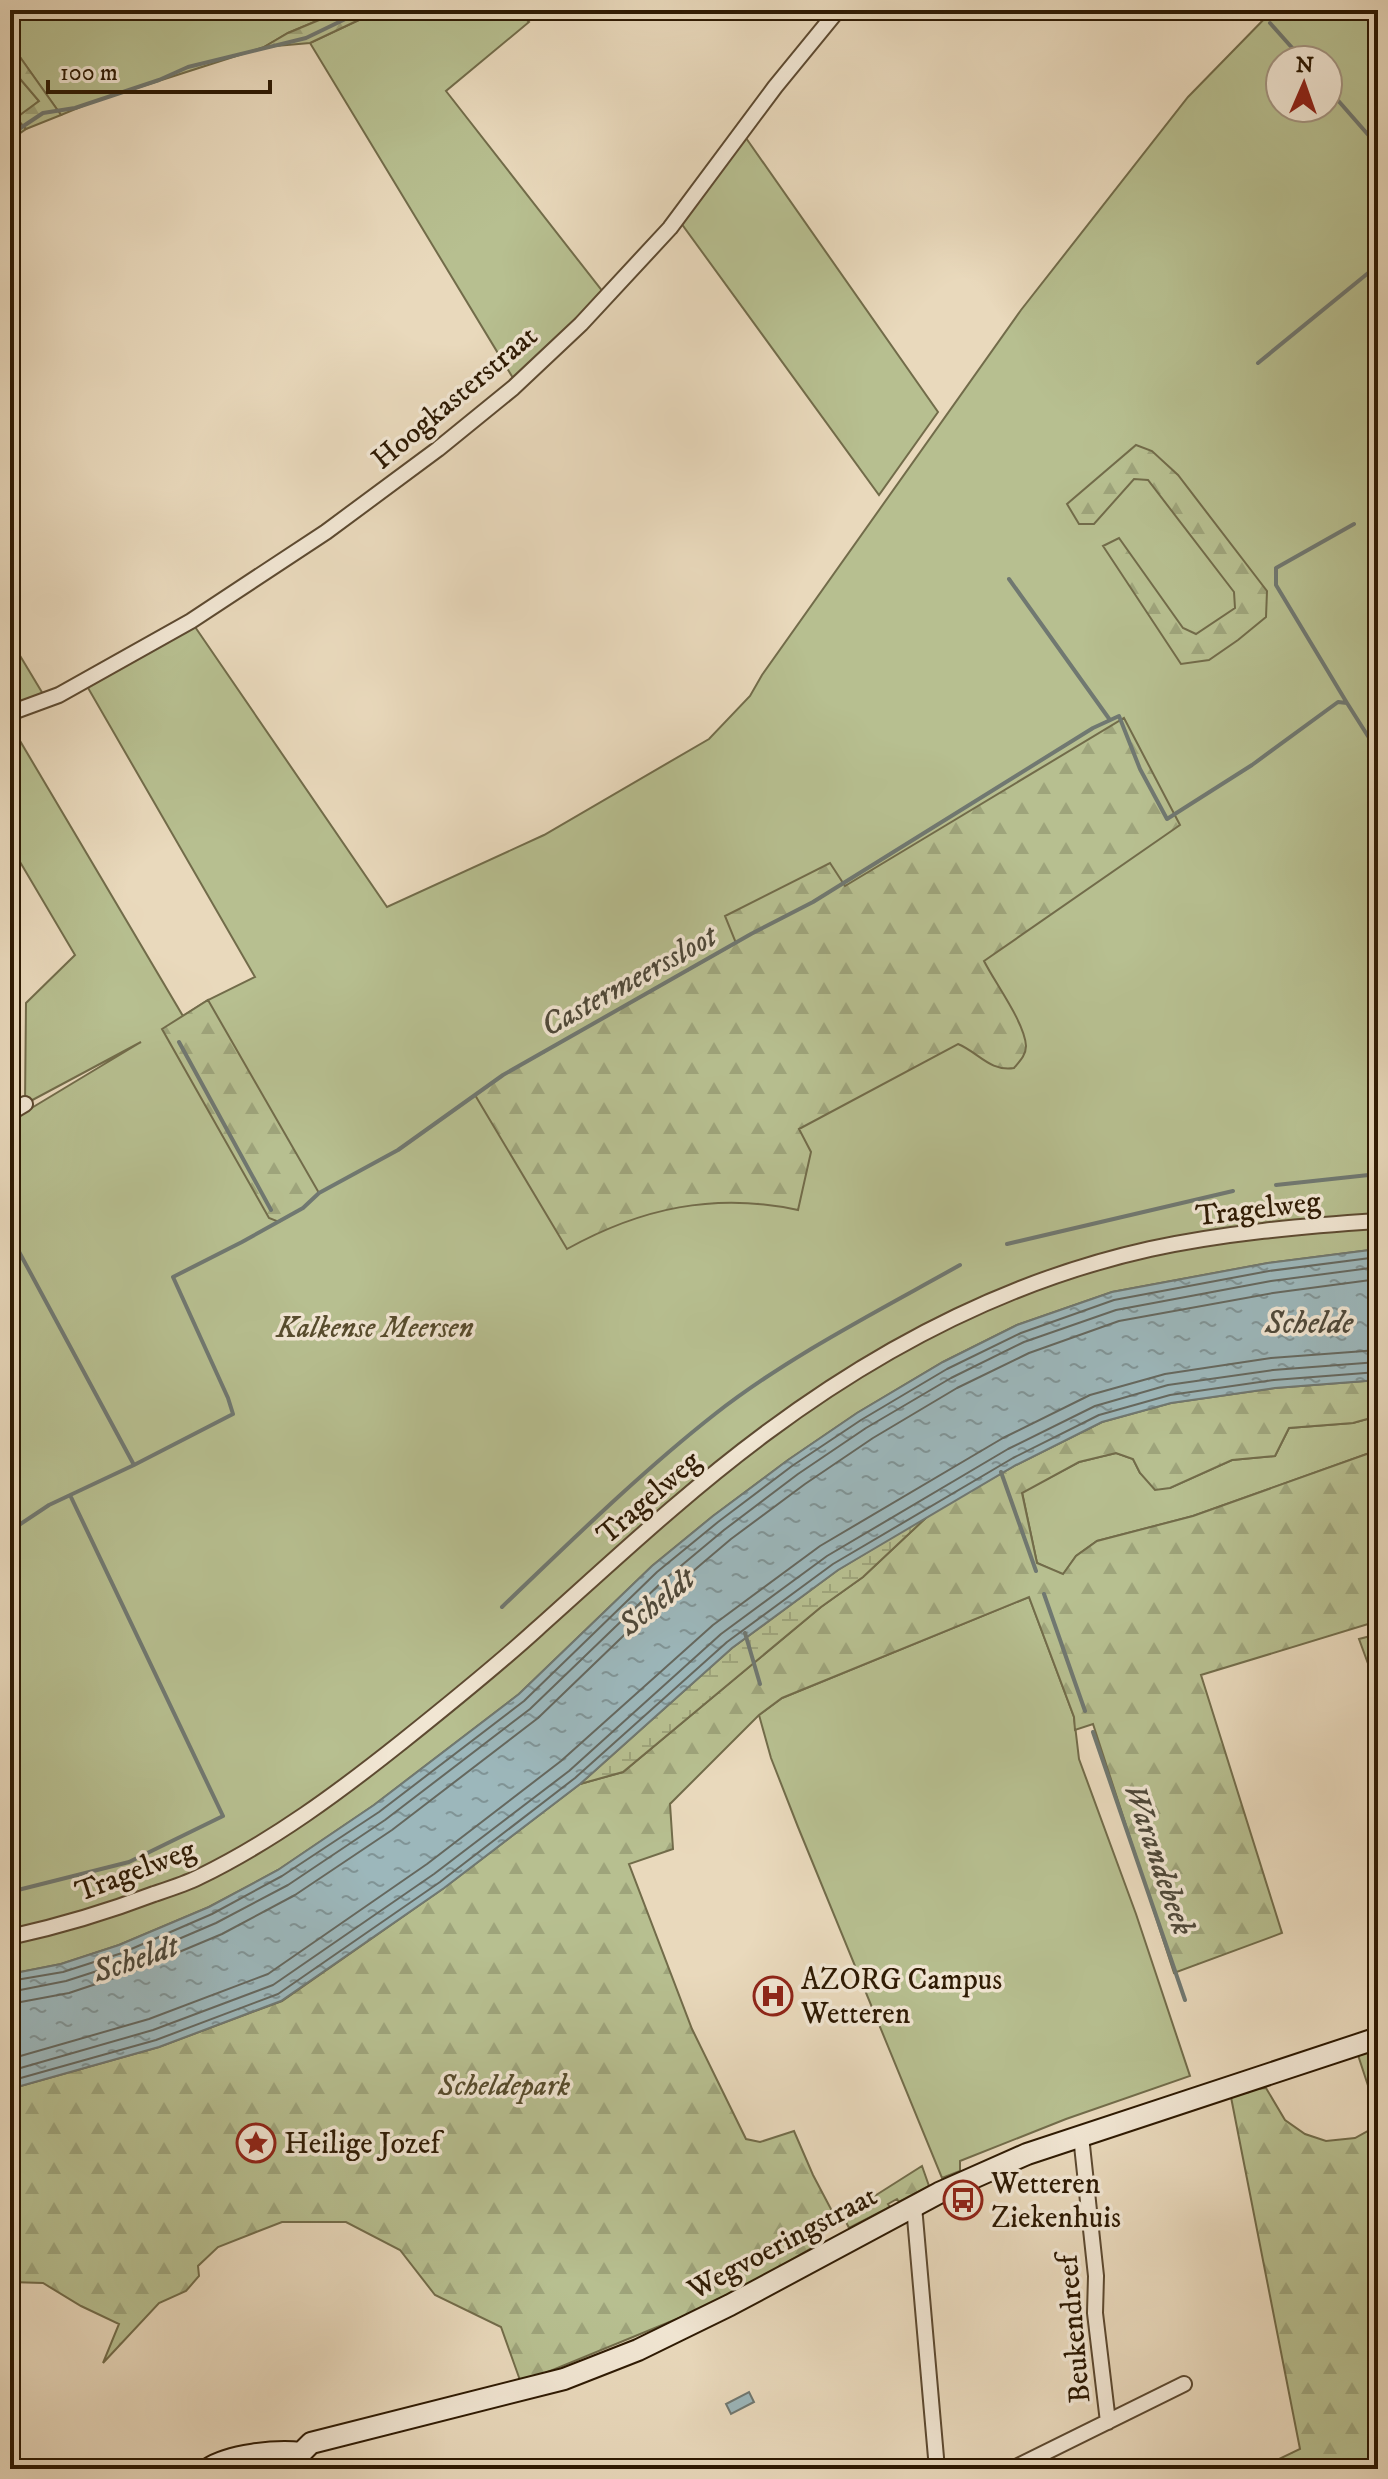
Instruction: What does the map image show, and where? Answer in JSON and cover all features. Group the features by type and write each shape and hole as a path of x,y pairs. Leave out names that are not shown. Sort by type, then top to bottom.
{"main road":[{"name":"Wegvoeringstraat","path":"208,2469 216,2464 283,2451 300,2461 311,2443 564,2379 638,2350 730,2305 914,2206 1027,2154 1378,2038"}],"street":[{"name":"Hoogkasterstraat","path":"10,713 59,695 191,621 326,532 438,449 513,388 581,324 670,228 775,87 838,10"},
{"path":"10,1113 25,1104"},
{"name":"Tragelweg","path":"10,1937 58,1927 197,1879 311,1812 450,1703 672,1509 767,1432 837,1384 966,1311 1062,1275 1149,1250 1261,1232 1378,1221"},
{"name":"Beukendreef","path":"1081,2136 1096,2276 1095,2313 1108,2422"},
{"path":"914,2206 937,2469"},
{"path":"1012,2469 1184,2384"}],"green space":[{"path":"10,10 343,10 288,33 264,47 61,115 10,43"},
{"path":"343,10 380,10 310,43 264,47 288,33"},
{"path":"380,10 517,10 529,22 446,91 603,292 513,378 310,43"},
{"name":"Kalkense Meersen","path":"1273,10 1378,10 1378,1249 1268,1263 1112,1292 1017,1325 943,1362 857,1413 713,1516 652,1566 519,1694 374,1805 278,1870 209,1907 119,1945 61,1964 10,1974 10,1121 141,1042 25,1104 26,1003 75,955 10,845 10,724 183,1016 255,977 84,681 191,621 387,907 544,835 709,739 750,696 1021,310 1188,97"},
{"path":"10,43 61,115 26,129 16,118 39,101 10,67"},
{"path":"10,67 39,101 17,119 26,129 10,140"},
{"path":"746,138 938,412 879,495 681,223"},
{"path":"1136,445 1152,451 1178,475 1267,591 1266,617 1209,660 1181,664 1103,546 1119,538 1183,628 1196,634 1235,608 1234,592 1148,480 1134,479 1094,524 1079,524 1067,504"},
{"path":"10,639 46,699 10,713"},
{"path":"1124,718 1180,825 984,961 1024,1037 1025,1052 1014,1068 991,1064 958,1044 799,1129 811,1152 798,1210 737,1203 679,1207 623,1223 567,1249 475,1095 503,1075 736,943 725,916 830,863 845,886"},
{"path":"208,1000 319,1193 303,1208 279,1222 269,1218 162,1029"},
{"name":"Scheldepark","path":"1378,1380 1378,1416 1353,1423 1289,1428 1275,1456 1232,1460 1170,1488 1155,1490 1133,1459 1116,1453 1079,1462 1022,1493 1037,1563 1063,1574 1076,1556 1097,1541 1193,1516 1378,1450 1378,1621 1201,1675 1282,1933 1174,1973 1093,1724 1075,1730 1074,1717 1029,1597 782,1698 759,1715 670,1804 673,1849 629,1864 692,2029 746,2139 760,2142 794,2131 832,2211 809,2222 820,2243 723,2300 521,2383 501,2327 435,2295 400,2250 346,2222 282,2222 218,2247 198,2266 199,2276 186,2291 159,2303 103,2363 119,2324 43,2283 10,2282 10,2089 159,2047 282,2001 444,1888 580,1784 623,1772 821,1607 863,1577 930,1514 1016,1465 1102,1422 1171,1403 1275,1388"},
{"path":"1378,1416 1378,1450 1193,1516 1097,1541 1076,1556 1063,1575 1037,1563 1022,1492 1079,1462 1116,1453 1133,1459 1140,1473 1170,1488 1232,1460 1275,1456 1289,1428 1353,1423"},
{"path":"930,1514 863,1577 821,1607 623,1772 580,1784 732,1648 838,1570"},
{"path":"1029,1597 1074,1717 1079,1759 1136,1914 1190,2076 1066,2119 960,2161 960,2171 942,2178 798,1827 771,1758 759,1715 782,1698"},
{"path":"1378,1634 1378,1691 1359,1639"},
{"path":"1378,2046 1378,2469 1258,2469 1300,2449 1230,2092 1266,2088 1285,2120 1305,2134 1326,2141 1355,2138 1373,2128 1376,2110 1357,2052"},
{"path":"922,2166 929,2186 899,2202 897,2199 888,2204 890,2207 849,2228 843,2216"}],"water":[{"name":"Schelde","path":"1378,1249 1378,1380 1275,1388 1171,1403 1102,1422 1016,1465 838,1570 732,1648 580,1784 444,1888 281,2001 159,2047 10,2089 10,1974 61,1964 119,1945 209,1907 278,1870 374,1805 519,1694 652,1566 788,1460 857,1413 943,1362 1017,1325 1112,1292 1268,1263"},
{"path":"749,2392 754,2402 731,2414 726,2404"}],"waterway":[{"path":"10,135 43,113 75,108 188,67 306,38 364,10"},
{"path":"1270,23 1289,44"},
{"path":"1344,107 1378,146"},
{"path":"1258,363 1378,265"},
{"path":"1347,703 1276,585 1276,568 1354,524"},
{"path":"1009,579 1110,720"},
{"name":"Castermeerssloot","path":"10,1531 49,1505 233,1414 173,1277 303,1208 319,1193 398,1150 503,1075 813,902 1093,728 1119,716 1140,769 1167,819 1252,765 1338,702 1347,703 1378,752"},
{"path":"179,1042 271,1210"},
{"path":"1276,1185 1378,1174"},
{"path":"1007,1244 1233,1191"},
{"path":"10,1235 134,1465"},
{"path":"502,1607 633,1484 743,1393 803,1353 960,1265"},
{"name":"Warandebeek","path":"1001,1472 1036,1571"},
{"path":"10,1892 129,1862 223,1816 70,1495"},
{"name":"Warandebeek","path":"1044,1594 1085,1711"},
{"path":"745,1633 760,1684"},
{"name":"Warandebeek","path":"1093,1732 1185,2000"}],"place":[{"name":"AZORG Campus Wetteren","path":"773,1996"},
{"name":"Heilige Jozef","path":"256,2143"},
{"name":"Wetteren Ziekenhuis","path":"963,2200"}],"water label":[{"name":"Scheldt","path":"656,1601"},
{"name":"Scheldt","path":"135,1958"}]}
